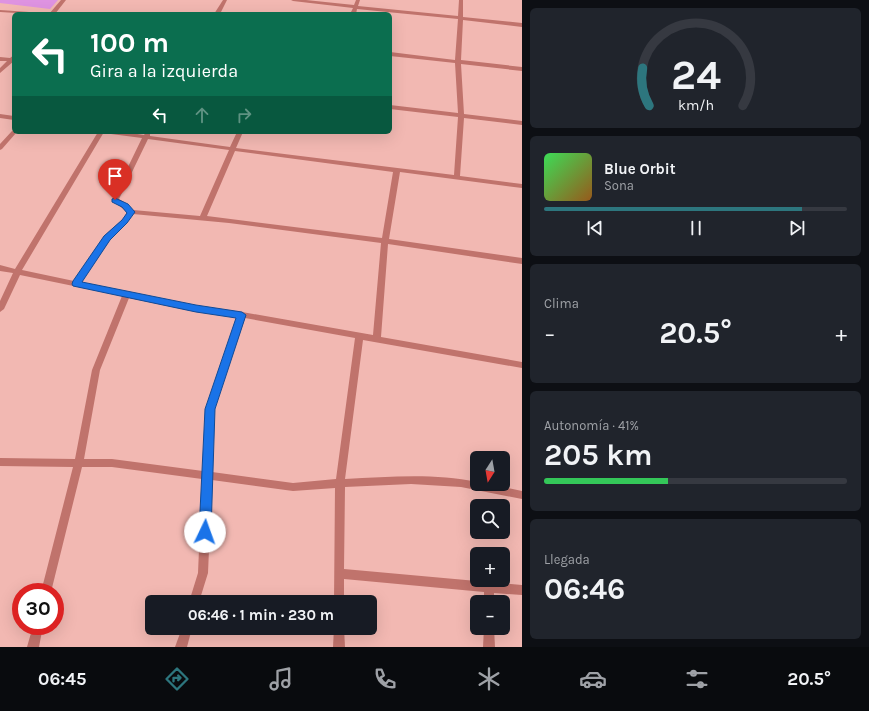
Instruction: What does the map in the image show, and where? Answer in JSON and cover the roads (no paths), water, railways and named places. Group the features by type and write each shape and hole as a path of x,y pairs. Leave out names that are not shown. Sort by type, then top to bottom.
{"street":[{"path":"54,12 64,0"},
{"path":"218,12 225,0"},
{"path":"293,0 522,25"},
{"path":"354,12 358,0"},
{"path":"457,177 461,115 458,61 461,0"},
{"path":"0,11 12,12"},
{"path":"392,54 522,69"},
{"path":"0,59 12,59"},
{"path":"0,71 12,60"},
{"path":"392,107 522,123"},
{"path":"0,116 12,118"},
{"path":"0,148 12,134"},
{"path":"0,310 17,272 100,134"},
{"path":"522,186 233,149 147,134 115,200 131,212 203,217 522,261"},
{"path":"203,217 239,134"},
{"path":"377,339 385,241 397,170"},
{"path":"76,284 107,238 131,212"},
{"path":"0,268 196,308 522,365"},
{"path":"48,583 79,462 96,370 127,294"},
{"path":"196,595 203,573 210,409 242,315"},
{"path":"339,595 340,483 359,337"},
{"path":"0,462 112,463 293,487 340,483 411,480 454,482 522,495"},
{"path":"340,574 470,585"},
{"path":"489,595 489,587 522,590"},
{"path":"33,647 36,635"},
{"path":"181,647 185,635"},
{"path":"339,635 339,647"},
{"path":"489,635 489,647"}]}
